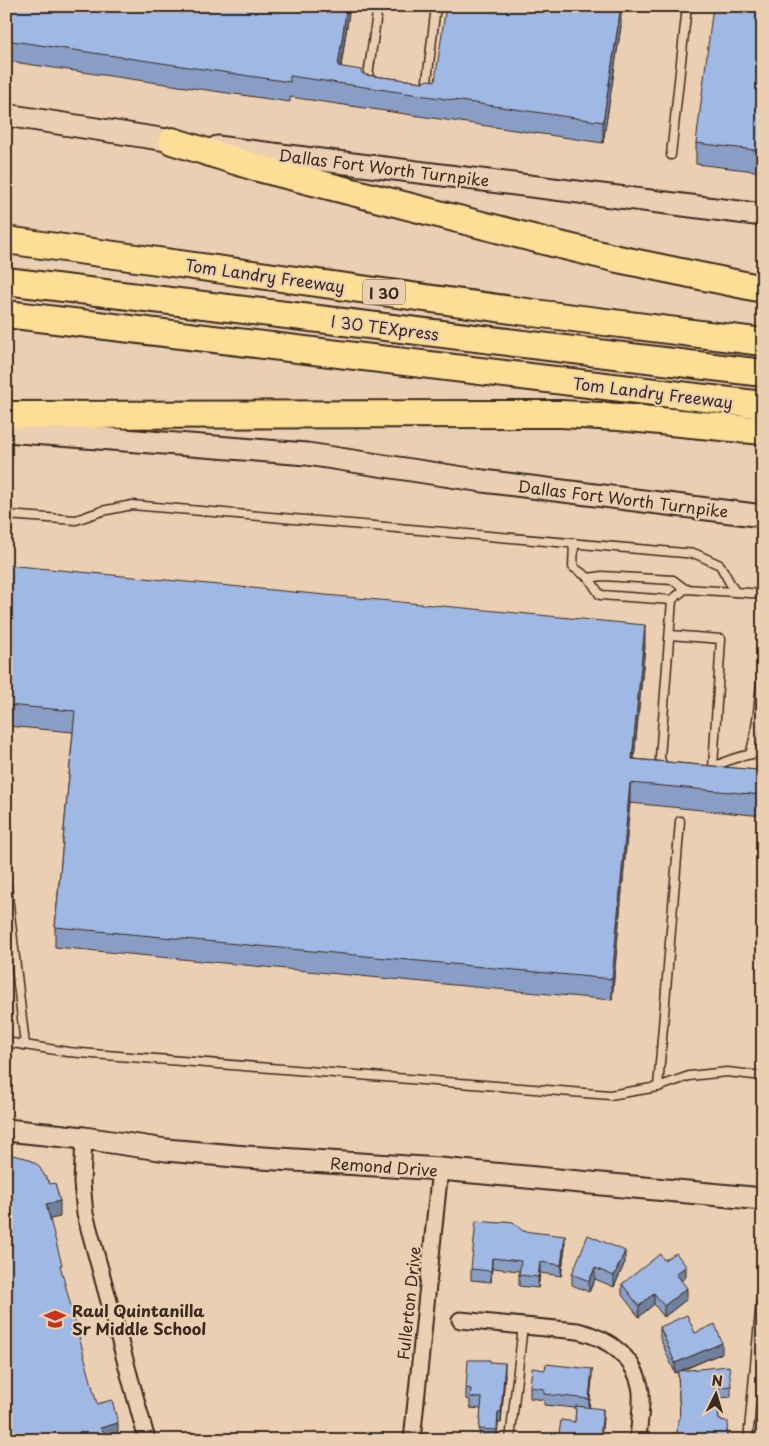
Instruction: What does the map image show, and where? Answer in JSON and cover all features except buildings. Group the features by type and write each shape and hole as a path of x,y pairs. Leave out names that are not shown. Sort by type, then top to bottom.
{"highway":[{"path":"172,141 258,168 560,245 763,289"},
{"name":"Tom Landry Freeway","path":"6,240 534,313 763,342"},
{"name":"I 30 TEXpress","path":"6,282 763,374"},
{"name":"Tom Landry Freeway","path":"6,314 763,405"},
{"path":"6,416 543,414 618,417 763,431"}],"main road":[{"name":"Dallas Fort Worth Turnpike","path":"6,115 172,141 763,215"},
{"name":"Dallas Fort Worth Turnpike","path":"6,431 308,454 483,481 763,516"},
{"path":"736,512 763,512"},
{"name":"Remond Drive","path":"6,1130 84,1138 166,1150 440,1170 763,1199"}],"street":[{"path":"84,1138 82,1183 85,1214 147,1440"},
{"name":"Fullerton Drive","path":"412,1440 440,1170"},
{"path":"460,1320 578,1331 606,1340 630,1362 638,1379 641,1394 638,1440"}],"lane":[{"path":"376,91 366,90 378,6"},
{"path":"424,97 436,6"},
{"path":"671,155 688,6"},
{"path":"6,515 76,520 102,511 132,505 696,554 720,565 735,592"},
{"path":"574,543 573,567 589,578 600,594 672,600 685,589"},
{"path":"589,578 602,576 672,580 685,589 763,594"},
{"path":"672,600 660,758 665,772 674,773"},
{"path":"670,635 721,639 714,767"},
{"path":"750,754 755,739 763,670"},
{"path":"701,776 714,767 750,754 763,753"},
{"path":"658,1087 680,821"},
{"path":"6,879 25,1045"},
{"path":"6,1042 68,1052 610,1096 658,1087 689,1076 727,1072 763,1076"},
{"path":"748,1440 763,1278"},
{"path":"510,1440 523,1326"}],"place":[{"name":"Raul Quintanilla Sr Middle School","path":"55,1319"}]}
